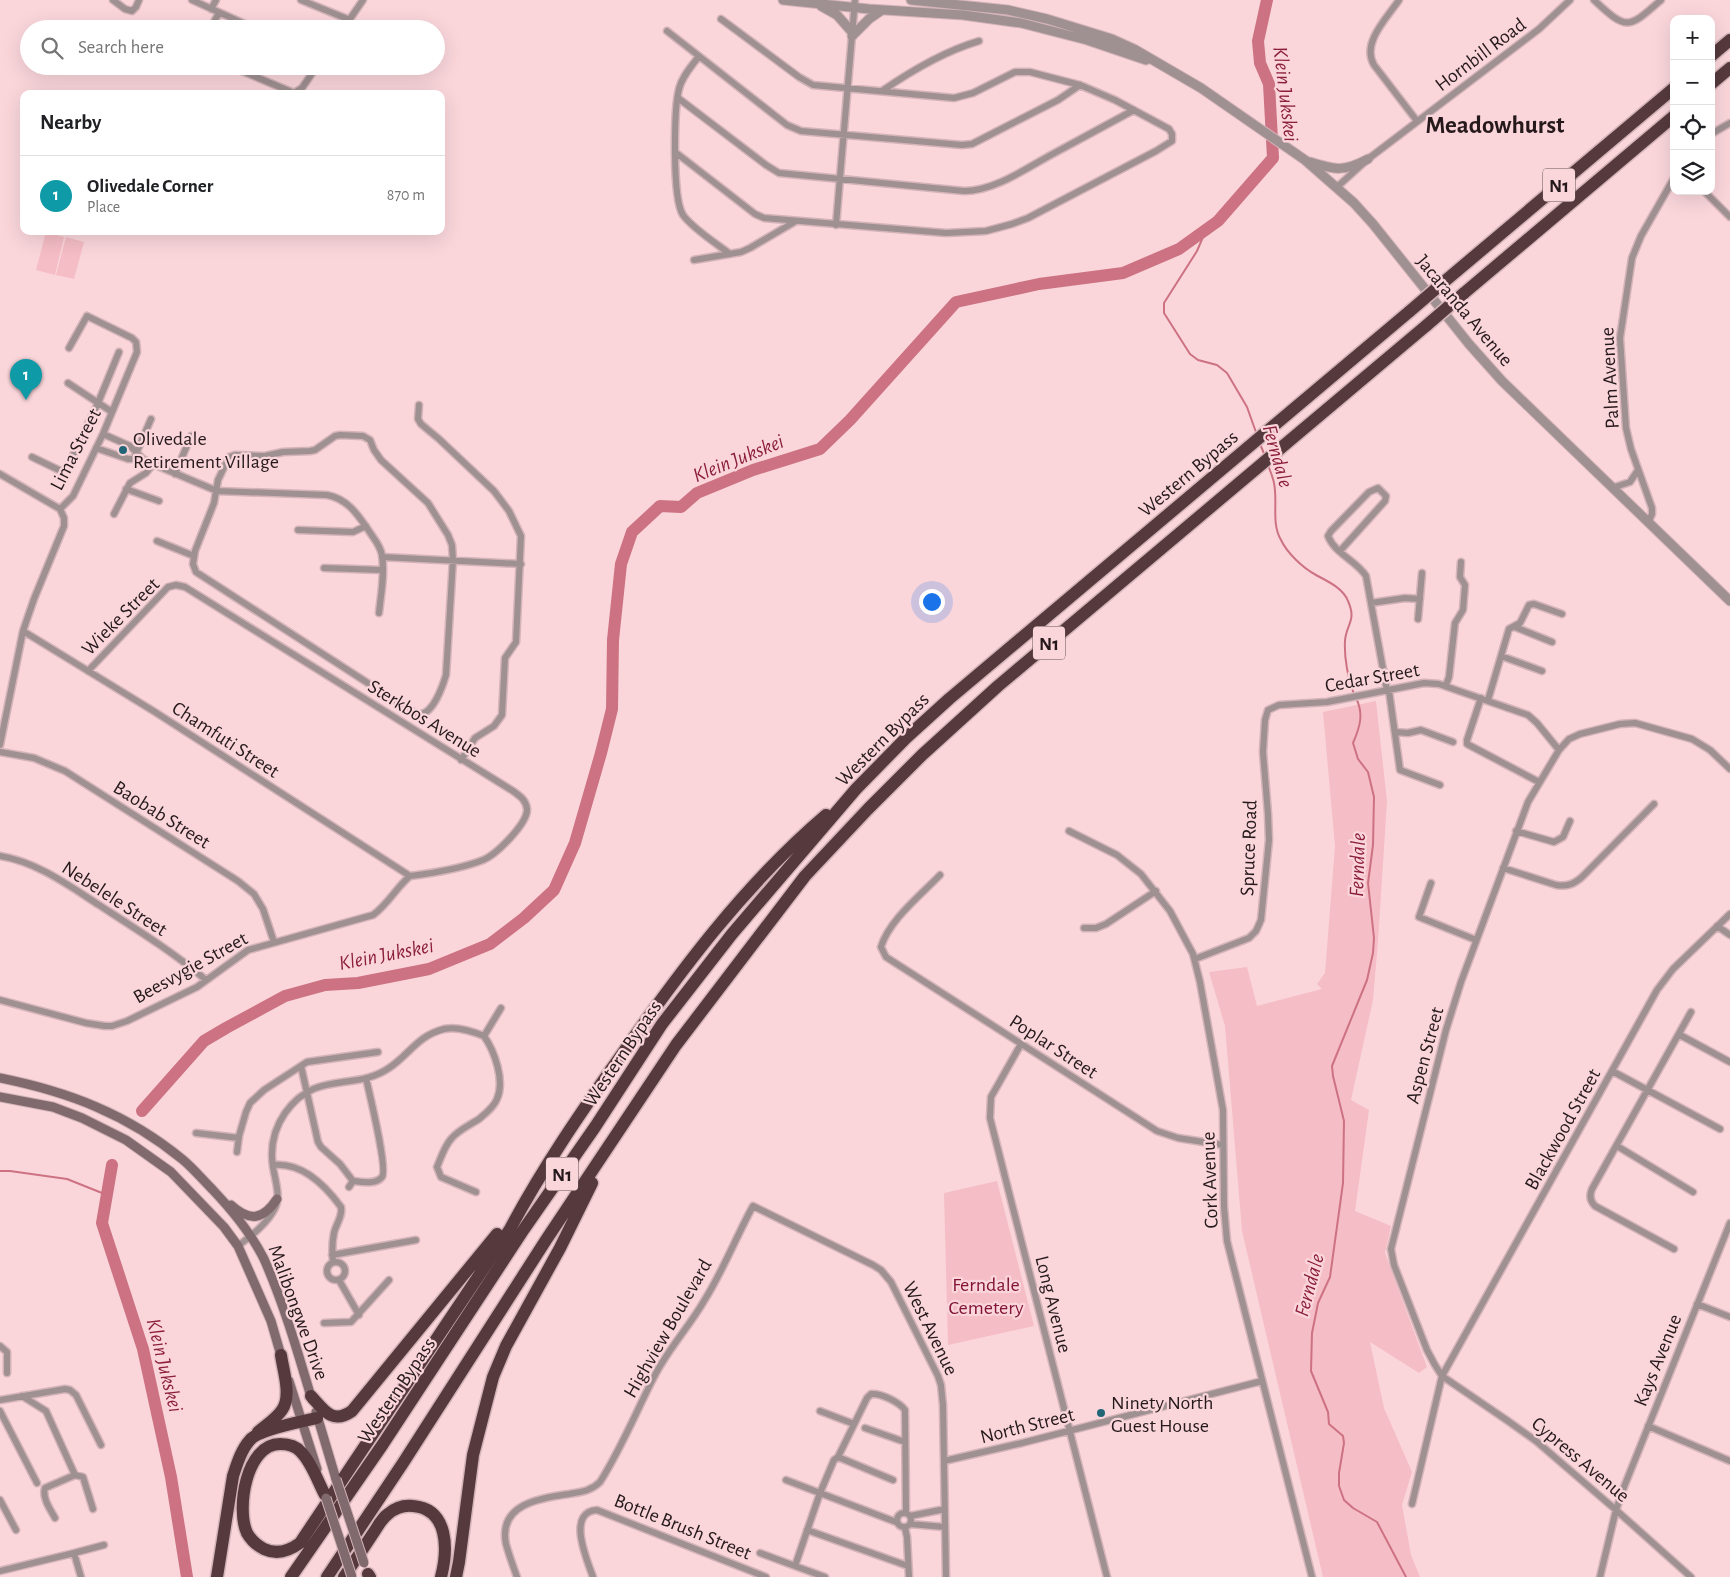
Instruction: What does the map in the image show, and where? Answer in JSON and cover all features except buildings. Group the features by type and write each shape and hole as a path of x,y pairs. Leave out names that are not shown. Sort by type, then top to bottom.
{"highway":[{"path":"1715,53 1730,40"},
{"path":"1715,81 1730,68"},
{"name":"Western Bypass","path":"292,1577 388,1436 524,1229 595,1127 662,1024 732,934 856,789 906,738 949,699 1670,91"},
{"name":"Western Bypass","path":"327,1577 676,1045 784,902 810,871 922,755 998,686 1670,119"},
{"path":"326,1497 306,1459 298,1449 287,1444 275,1444 266,1447 251,1466 242,1510 243,1521 248,1534 255,1542 272,1552 284,1552 300,1543 504,1237 528,1196 595,1093 692,956 800,836 856,789"},
{"path":"456,1577 473,1455 494,1377 506,1346 560,1248 614,1138"},
{"path":"311,1396 328,1414 335,1417 344,1417 352,1411 528,1196"},
{"path":"217,1577 233,1476 238,1461 254,1435 277,1416 285,1404 286,1393 281,1355"},
{"path":"254,1435 317,1418"},
{"path":"344,1577 383,1518 393,1510 418,1506 432,1513 441,1525 445,1548 441,1577"}],"main road":[{"name":"Malibongwe Drive","path":"0,1078 39,1086 82,1100 110,1112 148,1134 183,1160 236,1216 263,1259 284,1312 336,1479 368,1573"},
{"name":"Malibongwe Drive","path":"0,1097 53,1108 82,1118 126,1140 171,1172 224,1227 238,1246 271,1321 352,1577"},
{"path":"217,1195 240,1212 252,1216 263,1215 268,1212 277,1199"}],"street":[{"path":"113,0 125,9 132,11 139,0"},
{"path":"192,0 235,20"},
{"path":"211,9 216,0"},
{"path":"300,0 350,20 363,0"},
{"name":"Jacaranda Avenue","path":"783,0 819,4 854,4 882,10 963,14 1021,23 1087,40 1158,64"},
{"name":"Jacaranda Avenue","path":"911,0 1008,10 1047,19 1112,39 1134,49 1201,88 1292,150 1337,188 1373,224 1418,282 1490,368 1730,601"},
{"path":"1400,0 1373,39 1370,54 1374,65 1417,121"},
{"name":"Hornbill Road","path":"1337,188 1368,159 1539,29 1570,0"},
{"path":"1594,0 1612,17 1626,23 1636,20 1661,0"},
{"path":"819,4 837,15 852,34"},
{"path":"836,225 854,4"},
{"path":"852,34 882,10"},
{"path":"215,20 219,13"},
{"path":"675,152 755,214 764,218 946,233 986,231 1012,224 1095,183 1172,141 1172,134 1169,129 1134,110 1080,86 1038,73 1015,72 974,93 954,98 823,86 807,82 721,19"},
{"path":"667,31 794,129 844,135 972,144 1052,103 1080,86"},
{"path":"882,91 904,76 963,46 979,41"},
{"path":"699,56 684,76 679,88 675,152 678,201 680,209 690,222 730,254"},
{"path":"251,75 287,90"},
{"path":"299,90 311,75"},
{"path":"678,98 774,170 787,174 945,190 976,191 1026,169 1134,110"},
{"path":"1715,132 1730,123"},
{"path":"1305,160 1338,169 1350,167 1368,159"},
{"name":"Palm Avenue","path":"1648,523 1652,514 1652,508 1628,438 1624,416 1620,354 1622,317 1629,270 1635,249 1655,209 1670,185"},
{"path":"1708,195 1730,217"},
{"path":"694,260 730,254 750,248 796,221"},
{"name":"Lima Street","path":"0,745 23,631 64,526 64,518 60,509 73,496 103,434 137,352 136,342 132,338 87,316 69,348"},
{"path":"32,457 54,469 64,470 98,403 119,352"},
{"path":"68,383 112,412"},
{"path":"419,405 418,419 421,424 494,491 509,511 521,536 516,642 505,658 502,715 494,726 475,738 461,760"},
{"path":"96,448 128,459 135,456 151,418"},
{"path":"103,434 130,446 135,456 216,492 327,495 336,497 350,506 379,546 382,557 380,612"},
{"path":"176,474 191,436"},
{"path":"335,436 362,436 370,440 381,460 428,503 452,545 453,560 446,675 444,684 432,706 427,711 418,714 196,572 193,564 194,556 214,503 221,472 232,455 265,456 283,452 310,451 315,450 335,436"},
{"path":"114,514 130,483 146,473 153,464"},
{"path":"1612,488 1630,482 1638,470"},
{"path":"0,474 60,509"},
{"path":"1340,551 1386,500 1386,496 1378,488 1369,492 1328,536 1330,541 1340,551 1363,570 1366,576 1388,691 1400,770 1440,785"},
{"path":"126,489 159,501"},
{"path":"298,530 354,532 366,526"},
{"path":"157,541 194,556"},
{"path":"382,557 520,564"},
{"path":"1446,685 1449,677 1455,623 1463,610 1465,585 1460,577 1461,562"},
{"path":"324,568 382,570"},
{"path":"1418,620 1422,573"},
{"name":"Sterkbos Avenue","path":"176,585 184,587 202,597 523,799 527,806 526,816 500,849 491,856 468,865 410,876"},
{"name":"Wieke Street","path":"88,670 156,598 168,587 176,585"},
{"path":"1372,603 1405,598 1420,599"},
{"path":"1488,700 1509,630 1520,623 1528,606 1531,604 1562,614"},
{"path":"1515,626 1552,642"},
{"name":"Chamfuti Street","path":"23,631 155,712 410,876"},
{"path":"1500,656 1542,671"},
{"name":"Cedar Street","path":"1278,705 1314,704 1424,683 1446,685 1528,715 1559,750"},
{"path":"1481,698 1467,740 1468,744 1539,782"},
{"name":"Spruce Road","path":"1195,959 1243,941 1253,935 1259,926 1269,840 1263,752 1264,726 1268,710 1278,705"},
{"path":"1559,750 1569,739 1580,734 1635,722 1692,739 1710,750 1730,769"},
{"path":"1394,732 1408,734 1421,730 1453,742"},
{"name":"Aspen Street","path":"1442,1376 1427,1350 1394,1265 1391,1249 1446,1030 1461,982 1528,802 1559,750"},
{"name":"Baobab Street","path":"0,752 34,758 65,771 238,881 254,894 263,909 274,942"},
{"path":"1503,868 1556,885 1565,886 1573,884 1654,804"},
{"path":"1516,831 1554,842 1563,837 1570,821"},
{"name":"Cork Avenue","path":"1069,832 1098,845 1127,862 1141,874 1156,891 1177,923 1195,959 1204,999 1210,1045 1222,1104 1224,1207 1227,1241 1312,1577"},
{"name":"Nebelele Street","path":"0,856 25,862 72,888 150,939 206,980"},
{"name":"Poplar Street","path":"940,875 904,912 884,937 881,947 886,957 1157,1130 1178,1138 1223,1145"},
{"name":"Beesvygie Street","path":"0,1000 86,1023 112,1026 127,1021 196,987 248,950 373,915 410,876"},
{"path":"1431,883 1419,917 1476,940"},
{"path":"1084,928 1096,928 1106,924 1156,891"},
{"name":"Blackwood Street","path":"1412,1504 1442,1376 1662,982 1730,914"},
{"path":"1717,926 1730,936"},
{"path":"484,1036 501,1008"},
{"path":"1674,1249 1595,1206 1591,1201 1592,1189 1691,1012"},
{"path":"238,1246 269,1217 275,1208 277,1199 272,1165 274,1135 279,1123 293,1104 308,1092 329,1083 366,1078 390,1068 421,1039 434,1032 446,1029 459,1028 484,1036 498,1069 500,1083 497,1100 491,1109 451,1139 437,1167 441,1177 476,1192"},
{"path":"1680,1034 1730,1062"},
{"name":"Long Avenue","path":"1021,1044 991,1097 990,1118 1106,1577"},
{"path":"238,1152 242,1123 250,1103 264,1090 301,1066 316,1060 378,1052"},
{"path":"301,1066 318,1142 347,1172 350,1184 375,1182 384,1173 366,1078"},
{"path":"1612,1072 1720,1129"},
{"path":"196,1133 239,1138"},
{"path":"1617,1146 1693,1192"},
{"path":"272,1165 290,1165 311,1176 341,1207 342,1212 334,1231 333,1258 327,1266 327,1274 332,1279 339,1280"},
{"name":"West Avenue","path":"753,1206 873,1265 886,1276 941,1385 946,1577"},
{"name":"Highview Boulevard","path":"517,1577 506,1543 506,1533 512,1516 517,1509 533,1501 595,1488 600,1482 637,1413 654,1376 705,1300 753,1206"},
{"name":"Kays Avenue","path":"1600,1577 1616,1510 1730,1223"},
{"path":"333,1258 416,1240"},
{"path":"333,1258 345,1268 344,1275 339,1280"},
{"path":"339,1280 359,1315"},
{"path":"324,1324 350,1322 359,1315 389,1280"},
{"path":"1697,1304 1730,1317"},
{"path":"0,1346 7,1352 7,1373"},
{"name":"Cypress Avenue","path":"1442,1376 1520,1429 1616,1510 1691,1577"},
{"name":"North Street","path":"944,1461 1070,1431 1262,1381"},
{"path":"0,1400 65,1389 70,1390 76,1395 101,1445"},
{"path":"795,1566 820,1493 834,1460 838,1457 868,1396 873,1394 904,1408 906,1413 905,1442 909,1577"},
{"path":"22,1396 46,1411 75,1476"},
{"path":"0,1411 37,1483"},
{"path":"820,1411 854,1424"},
{"path":"1648,1426 1730,1462"},
{"path":"865,1428 905,1442"},
{"path":"838,1457 893,1480"},
{"path":"55,1518 45,1498 45,1488 78,1475 83,1477 93,1509"},
{"path":"786,1480 896,1522 898,1526 946,1526"},
{"path":"0,1500 16,1530"},
{"name":"Bottle Brush Street","path":"593,1577 581,1538 583,1518 593,1510 602,1511 766,1577"},
{"path":"896,1522 899,1514 945,1510"},
{"path":"807,1530 908,1566"},
{"path":"2,1577 0,1571 104,1546"},
{"path":"74,1553 81,1577"},
{"path":"760,1553 824,1577"}],"green space":[{"path":"45,235 64,237 55,275 36,270"},
{"path":"66,237 84,242 74,279 56,275"},
{"path":"1376,701 1387,801 1373,1000 1351,1100 1369,1110 1355,1211 1391,1226 1385,1253 1427,1367 1419,1373 1370,1342 1384,1408 1412,1472 1402,1505 1411,1555 1420,1577 1323,1577 1242,1231 1225,1026 1209,972 1247,967 1257,1006 1322,989 1317,984 1325,973 1335,846 1323,712"},
{"name":"Ferndale Cemetery","path":"997,1181 1034,1326 948,1345 944,1193"}],"waterway":[{"name":"Klein Jukskei","path":"142,1111 204,1041 285,996 325,985 358,983 429,969 490,944 524,918 554,890 575,843 612,709 613,640 621,564 632,532 660,506 681,507 697,493 753,470 820,449 850,420 956,302 1039,284 1123,273 1179,249 1218,221 1273,158 1269,84 1260,63 1258,41 1267,0"},
{"name":"Ferndale","path":"1206,230 1197,251 1164,303 1164,313 1190,354 1198,360 1217,365 1227,373 1247,407 1257,435"},
{"name":"Ferndale","path":"1260,444 1265,456"},
{"name":"Ferndale","path":"1268,465 1275,490 1276,527 1284,545 1301,564 1339,589 1348,601 1351,618 1346,635 1345,654 1348,675 1354,694"},
{"name":"Ferndale","path":"1356,698 1360,710 1360,720 1353,743 1358,759 1368,772 1374,797 1373,845 1368,883 1374,938 1373,953 1367,980 1332,1066 1344,1121 1343,1183 1330,1277 1318,1303 1312,1333 1311,1371 1328,1412 1329,1424 1343,1436 1344,1443 1339,1473 1339,1486 1344,1500 1353,1508 1377,1522 1406,1577"},
{"name":"Klein Jukskei","path":"112,1165 102,1223 143,1349 171,1477 187,1577"},
{"path":"0,1171 67,1179 107,1195"}],"place":[{"name":"Olivedale Corner","path":"26,400"},
{"name":"Olivedale Retirement Village","path":"123,450"},
{"name":"Ninety North Guest House","path":"1101,1413"}],"district":[{"name":"Meadowhurst","path":"1495,124"}]}
